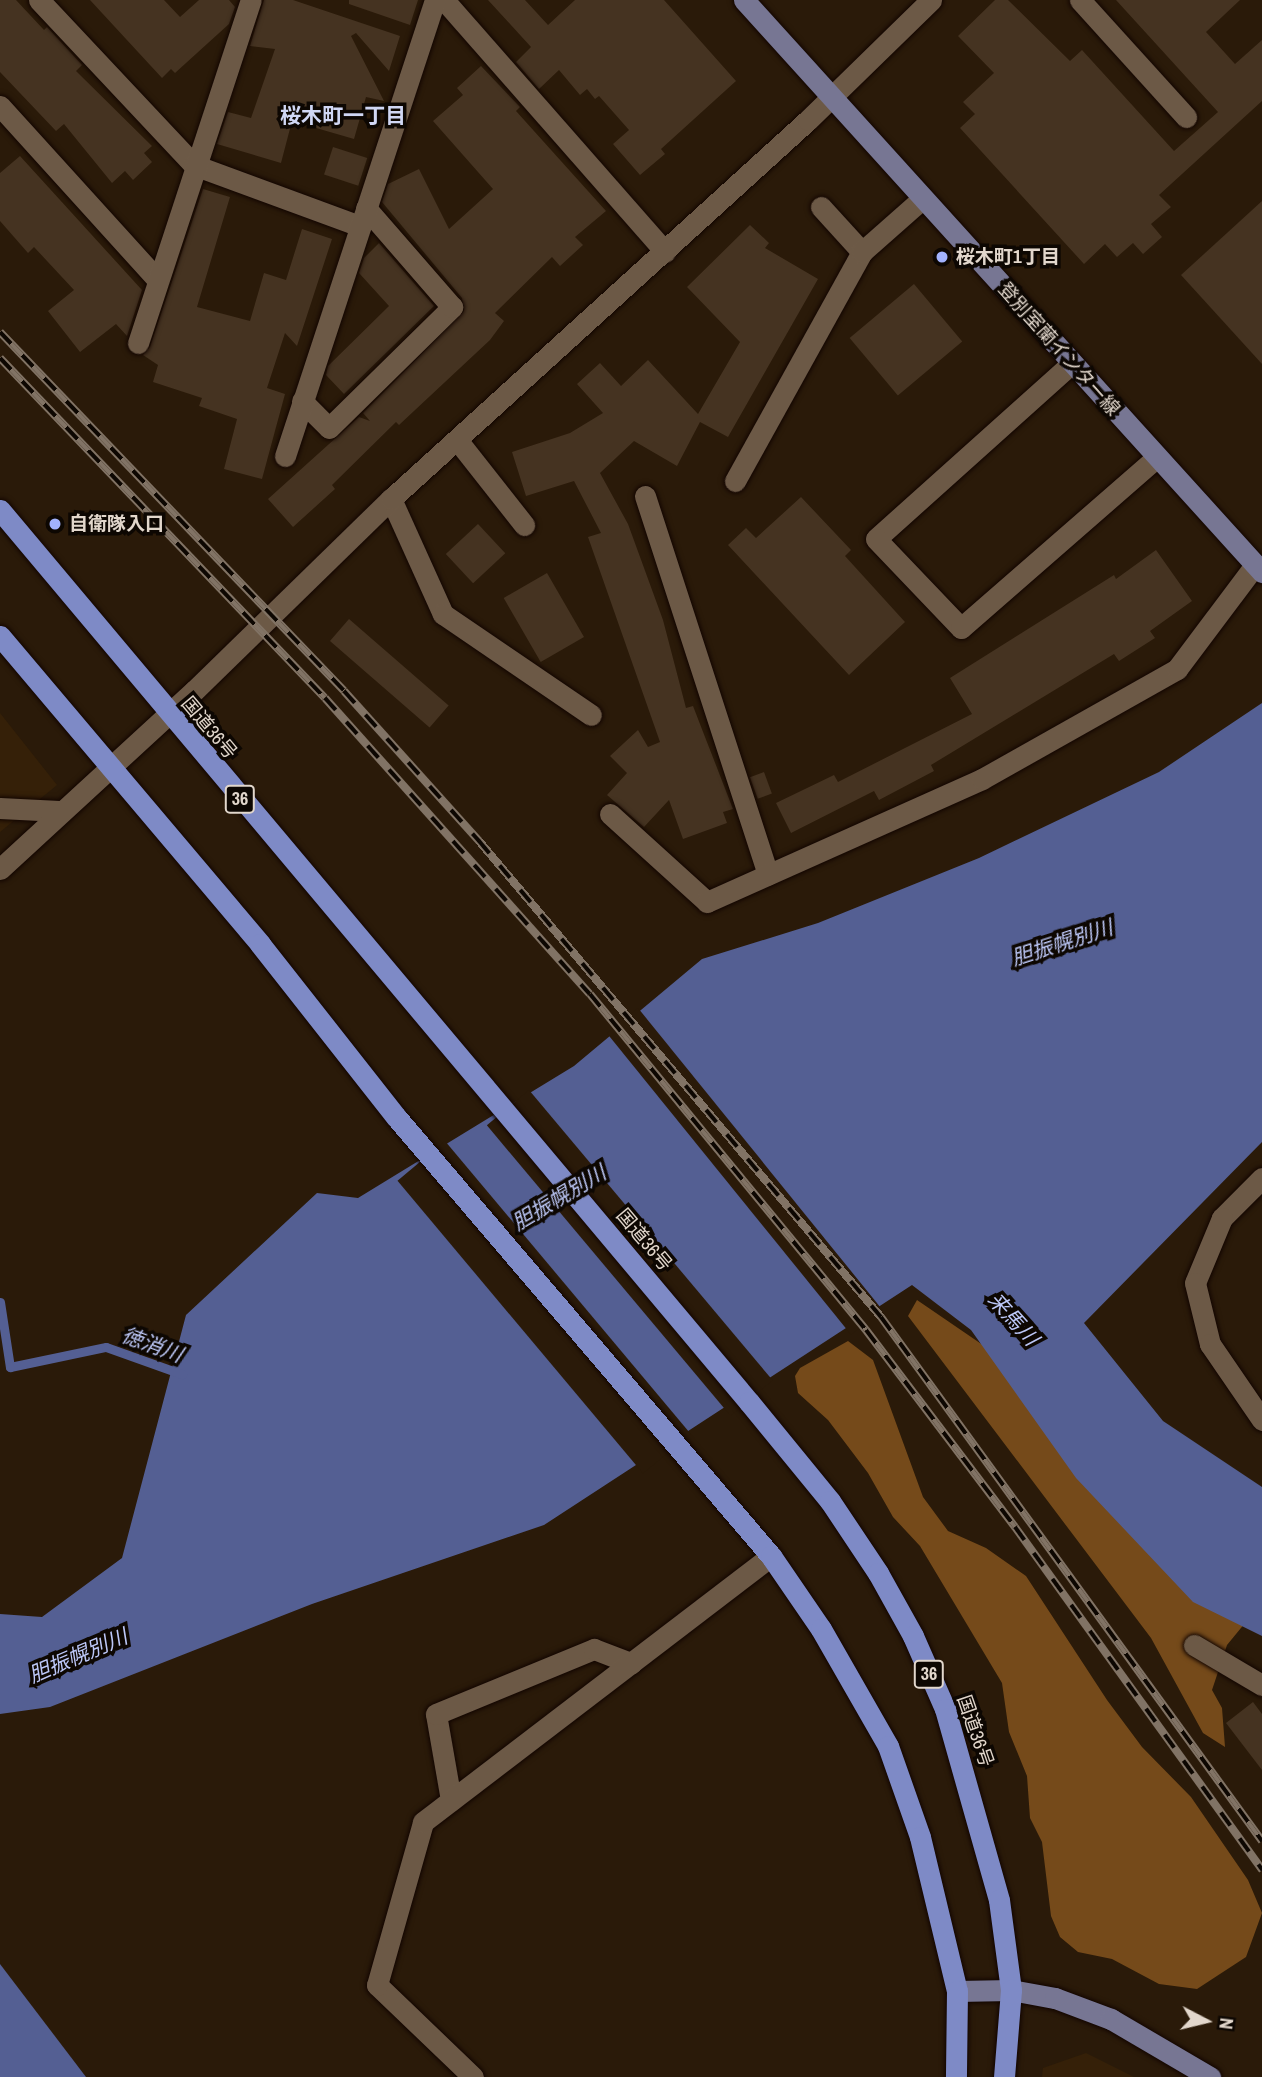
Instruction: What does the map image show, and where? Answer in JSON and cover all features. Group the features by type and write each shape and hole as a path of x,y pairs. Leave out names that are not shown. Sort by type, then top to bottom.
{"highway":[{"name":"国道36号","path":"0,510 168,714 483,1084 830,1501 913,1636 945,1709 970,1788 999,1900 1011,1990"},
{"path":"0,636 260,944 397,1118 692,1467 771,1556 821,1629 888,1746 924,1850 957,1991 956,2077"},
{"name":"36","path":"1004,2077 1011,1990"}],"main road":[{"name":"登別室蘭インター線","path":"744,0 1259,569"},
{"path":"957,1991 1011,1990 1055,1998 1111,2019 1210,2077"}],"street":[{"path":"39,0 194,165 363,217 453,307 329,428 302,401"},
{"path":"138,343 194,165 251,0"},
{"path":"285,456 435,0"},
{"path":"444,0 665,252"},
{"path":"0,869 107,766 168,714 391,499 458,441 832,98 931,0"},
{"path":"1080,0 1186,117"},
{"path":"0,106 158,280"},
{"path":"735,481 862,252 923,198"},
{"path":"821,207 862,252"},
{"path":"1072,363 876,538 961,628 1157,457"},
{"path":"458,441 524,525"},
{"path":"645,496 768,874"},
{"path":"391,499 443,614 591,715"},
{"path":"610,814 707,902 982,779 1177,669 1259,569"},
{"path":"0,808 59,811"},
{"path":"1262,1178 1222,1218 1195,1283 1210,1344 1262,1420"},
{"path":"473,2077 377,1984 424,1822 771,1556"},
{"path":"1194,1645 1262,1685"},
{"path":"451,1800 436,1714 594,1649 631,1663"}],"shaded area":[{"path":"0,713 57,785 0,832"},
{"path":"917,1300 1015,1367 1250,1617 1227,1645 1212,1690 1222,1708 1225,1747 1203,1733 1151,1638 908,1316"},
{"path":"848,1341 873,1360 923,1497 948,1531 986,1548 1026,1576 1107,1700 1142,1747 1191,1797 1248,1880 1262,1913 1246,1957 1197,1989 1159,1984 1112,1959 1078,1952 1060,1937 1051,1916 1042,1842 1030,1818 1027,1776 1009,1732 1002,1683 920,1546 893,1517 868,1473 828,1420 798,1393 795,1376 800,1368"},
{"path":"1086,2053 1134,2077 1042,2077 1043,2068"}],"water":[{"path":"1262,703 1262,1142 1084,1323 1163,1421 1262,1487 1262,1636 1193,1602 1076,1478 971,1330 912,1285 544,1525 312,1604 50,1707 0,1714 0,1614 42,1617 122,1558 186,1315 317,1193 358,1198 574,1066 702,959 818,923 979,858 1159,772"},
{"path":"0,1964 86,2077 0,2077"}],"pier":[{"path":"638,1008 882,1310 851,1335 607,1033"},
{"path":"529,1090 773,1380 730,1416 487,1125"},
{"path":"445,1141 691,1434 643,1473 398,1181"}],"building":[{"path":"0,0 16,0 44,30 47,27 82,65 76,71 152,146 144,153 152,162 133,180 125,171 112,183 64,124 56,131 0,72"},
{"path":"90,0 164,0 180,17 199,0 229,0 235,7 229,24 175,73 171,69 162,78"},
{"path":"264,0 293,0 400,36 389,71 356,33 351,36 384,101 366,97 354,139 292,121 281,163 217,144 228,112 251,118 275,49 250,46"},
{"path":"349,0 418,0 410,25 349,4"},
{"path":"488,0 525,0 548,25 575,0 664,0 736,81 661,149 665,154 640,175 613,144 629,130 599,96 595,99 587,89 580,95 559,70 539,89 516,62 531,47"},
{"path":"995,0 1008,0 1070,61 1082,50 1174,151 1218,112 1116,0 1240,0 1206,32 1235,64 1262,40 1262,101 1159,195 1171,207 1151,224 1162,237 1143,254 1133,243 1117,257 1105,244 1084,264 960,128 975,114 963,102 994,73 958,36"},
{"path":"481,66 520,107 516,111 606,211 575,237 583,245 560,266 552,257 495,313 504,321 490,340 399,425 396,422 332,485 335,489 293,527 268,499 359,417 370,421 363,413 464,311 462,298 382,202 388,184 419,169 449,229 493,189 433,121 463,95 457,88"},
{"path":"333,147 367,158 358,186 324,175"},
{"path":"20,156 142,290 127,336 116,324 80,352 48,311 74,290 34,247 28,253 0,221 0,173"},
{"path":"203,189 230,197 197,307 250,321 264,273 286,280 302,229 332,239 297,346 285,333 267,388 285,394 262,479 224,469 237,419 199,406 202,398 153,382 158,365 143,355 150,347"},
{"path":"1262,201 1262,364 1181,275"},
{"path":"750,225 769,243 765,248 818,279 728,437 700,422 677,466 634,441 600,473 628,524 663,620 686,708 693,706 733,809 723,812 727,823 683,839 669,800 644,827 607,795 627,773 610,756 638,730 648,747 660,742 588,537 601,533 574,481 526,496 512,452 570,433 603,413 577,384 600,363 621,386 648,360 698,414 740,342 687,287"},
{"path":"379,243 434,306 344,394 326,375 328,366 389,306 359,273 364,258"},
{"path":"914,284 962,341 898,395 850,338"},
{"path":"801,497 851,550 845,556 905,622 849,675 728,545 746,528 756,538"},
{"path":"478,524 505,553 473,583 446,554"},
{"path":"1156,550 1192,601 1150,631 1155,638 1119,661 1114,654 931,765 934,771 879,800 874,791 791,833 776,803 834,775 838,782 972,714 950,678 1114,575 1116,579"},
{"path":"547,573 584,637 541,662 504,598"},
{"path":"349,619 449,706 430,727 330,641"},
{"path":"764,772 772,794 758,799 750,777"},
{"path":"1253,1702 1262,1714 1262,1770 1226,1723"}],"waterway":[{"name":"徳消川","path":"0,1302 10,1367 106,1347 182,1374"}],"railway":[{"path":"0,332 344,691 479,841 881,1317 1262,1841"},
{"path":"0,358 325,698 590,994 866,1330 1015,1527 1262,1870"}],"place":[{"name":"桜木町1丁目","path":"942,257"},
{"name":"自衛隊入口","path":"55,524"}],"district":[{"name":"桜木町一丁目","path":"343,116"}],"water label":[{"name":"胆振幌別川","path":"1062,943"},
{"name":"胆振幌別川","path":"559,1198"},
{"name":"来馬川","path":"1013,1319"},
{"name":"胆振幌別川","path":"78,1656"}]}
